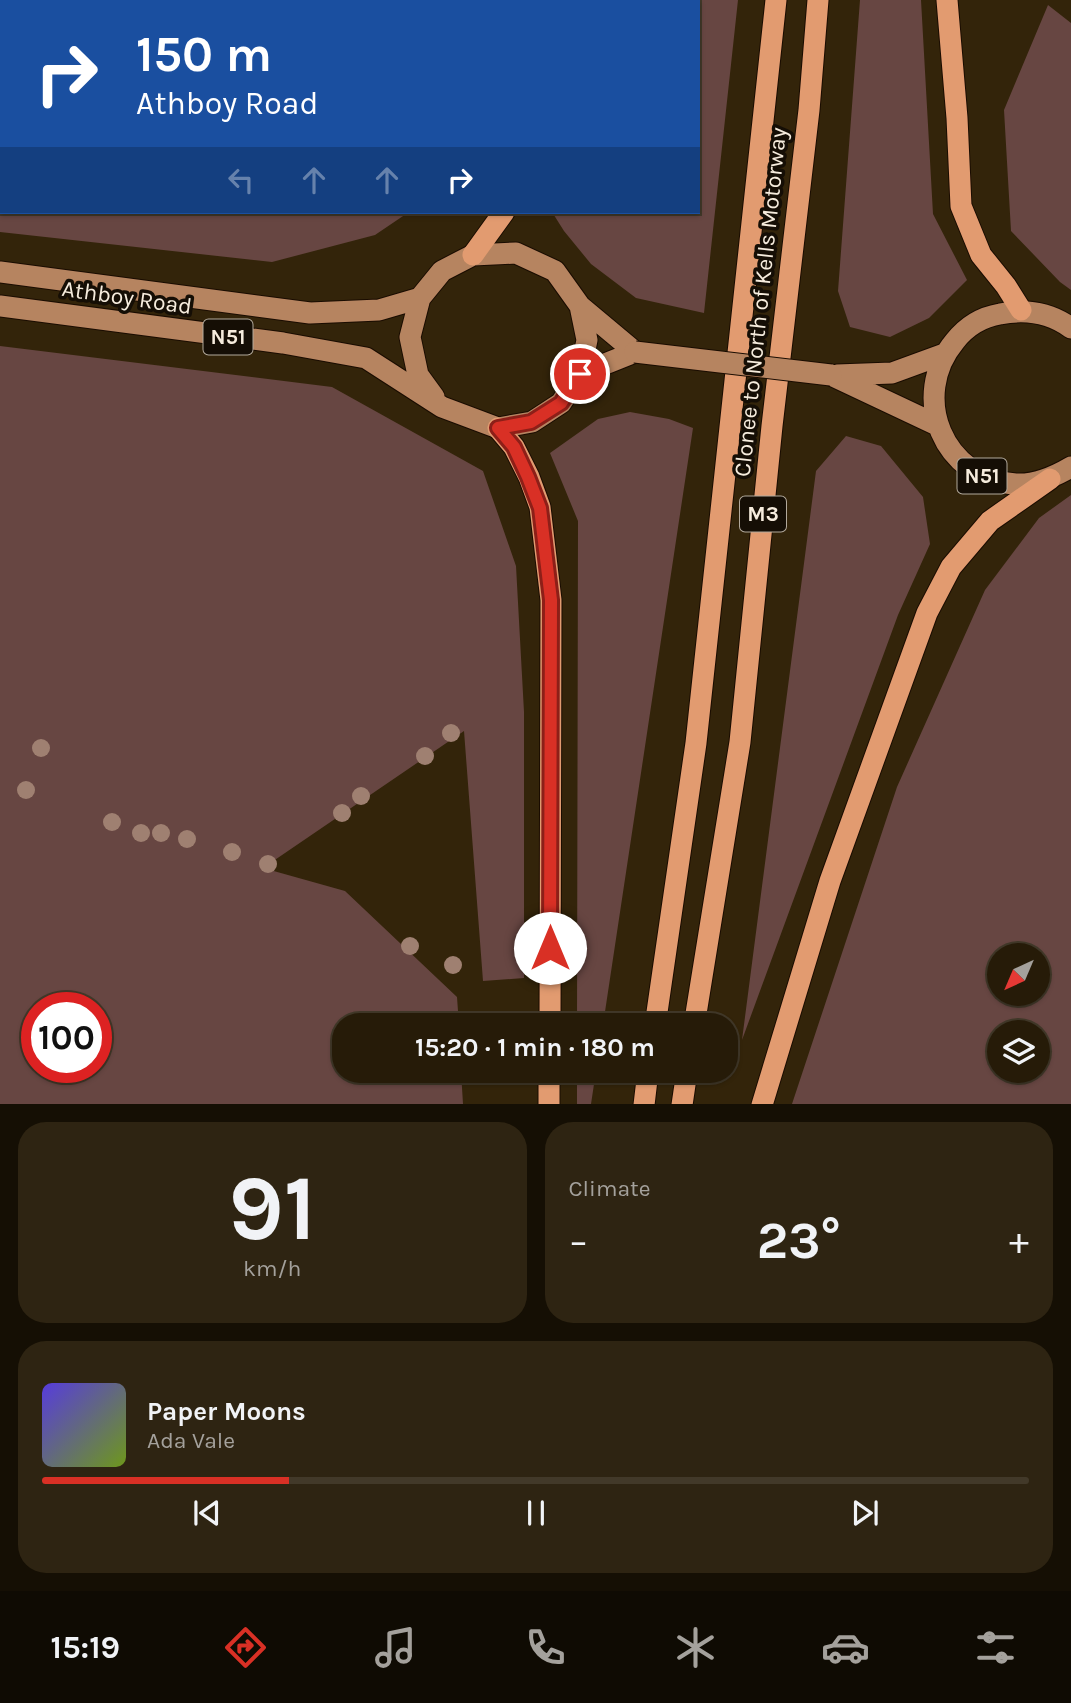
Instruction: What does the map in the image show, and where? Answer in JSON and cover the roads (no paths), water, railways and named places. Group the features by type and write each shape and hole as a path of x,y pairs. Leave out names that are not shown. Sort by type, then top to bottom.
{"highway":[{"name":"Clonee to North of Kells Motorway","path":"657,1013 696,743 776,0"},
{"name":"Clonee to North of Kells Motorway","path":"696,1013 740,742 772,426 809,110 818,0"},
{"path":"947,0 961,206 981,255 1021,310"},
{"path":"473,255 503,214"},
{"path":"498,428 514,447 540,508 551,600 550,1013"},
{"path":"762,1104 830,881 926,613 951,568 990,521 1050,479"},
{"path":"549,1104 550,1083"},
{"path":"644,1104 647,1083"},
{"path":"682,1104 685,1083"}],"main road":[{"path":"442,407 418,376 410,337 421,298 442,271 473,255 516,253 555,271 580,306 635,352"},
{"name":"Athboy Road","path":"0,272 310,313 379,310 421,298"},
{"name":"Athboy Road","path":"0,306 283,343 366,358 442,407 498,428"},
{"path":"498,428 531,422 561,403 580,374 587,340 580,306"},
{"name":"N51","path":"1071,328 1046,314 1021,310 990,315 963,331 944,354 933,389 937,425 954,455 982,476 1016,484 1050,479 1071,467"},
{"name":"N51","path":"580,374 635,352 831,375 892,373 944,354"},
{"name":"N51","path":"831,375 937,425"}]}
